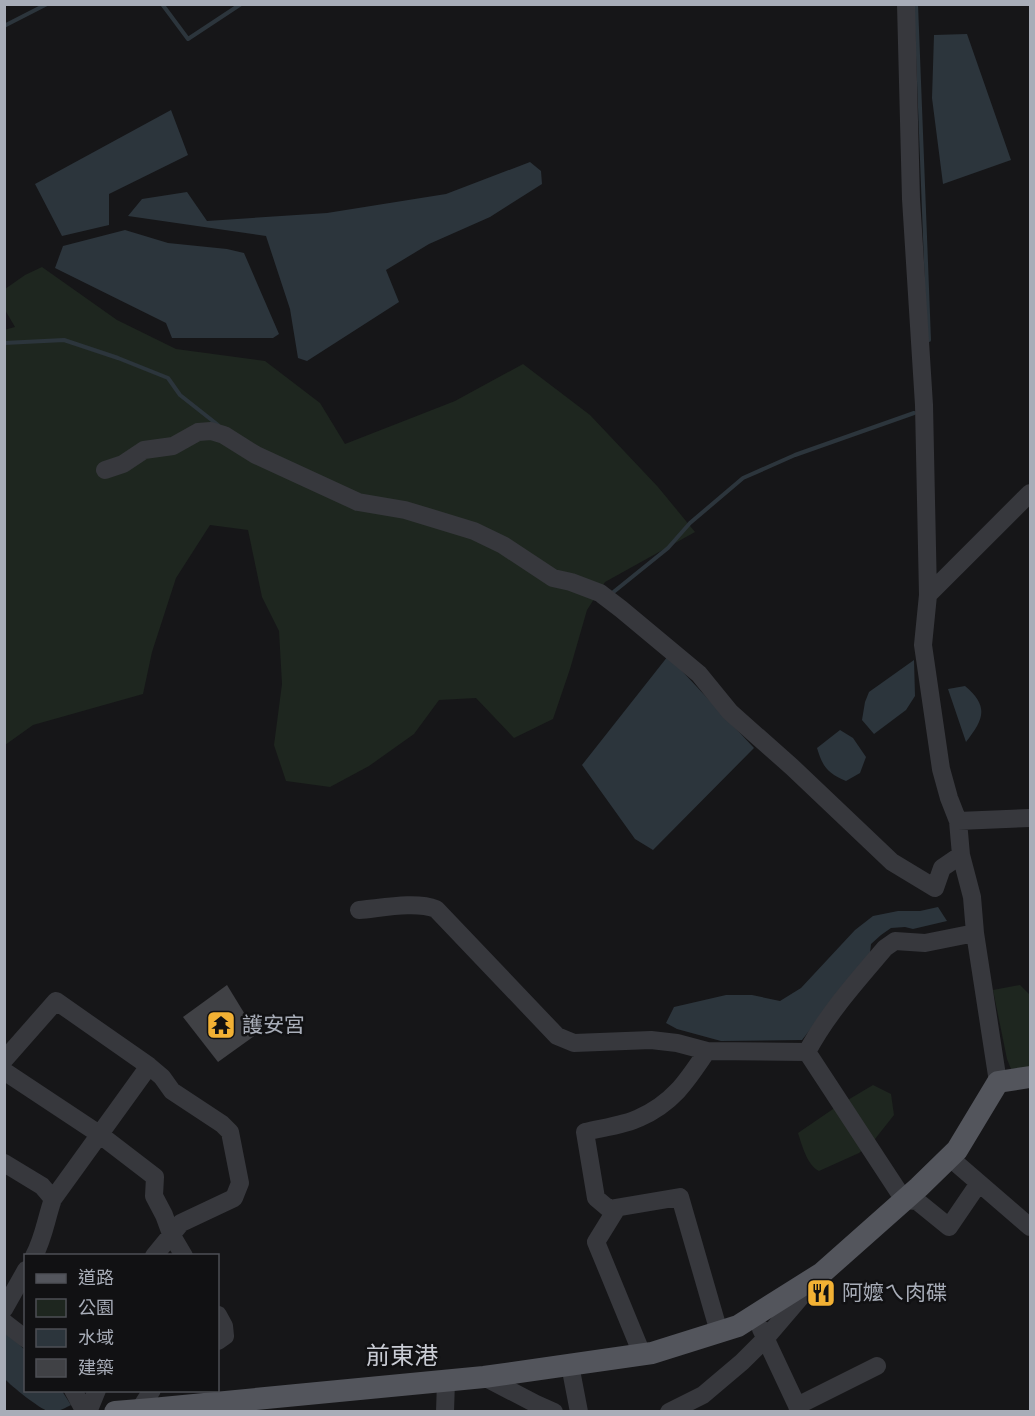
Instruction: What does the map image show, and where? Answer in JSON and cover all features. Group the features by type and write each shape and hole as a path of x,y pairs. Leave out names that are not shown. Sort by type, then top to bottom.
{"main road":[{"path":"115,1412 484,1377 652,1353 738,1326 822,1273 904,1200 957,1150 998,1082 1030,1077"}],"street":[{"path":"906,4 911,199 924,405 928,595 923,645 941,769 958,821 961,855 972,897 975,933 998,1082"},
{"path":"105,470 123,464 144,450 173,446 198,432 211,431 224,435 256,455 358,502 405,510 474,531 503,545 553,578 571,582 600,594 621,609 699,674 730,712 892,861 935,888 942,867 961,855"},
{"path":"928,595 1030,493"},
{"path":"958,821 1030,818"},
{"path":"359,910 418,905 436,909 557,1036 574,1043 651,1040 677,1043 707,1051 807,1052"},
{"path":"807,1052 815,1036 835,1009 885,948 895,941 925,943 975,933"},
{"path":"4,1060 56,1001 149,1066 162,1077 172,1091 222,1124 230,1132 240,1183 234,1198 182,1223 156,1254"},
{"path":"707,1051 684,1086 663,1105 637,1119 585,1131 596,1198 609,1209 680,1197 720,1332"},
{"path":"807,1052 904,1200 917,1201 949,1227 979,1183"},
{"path":"35,1254 42,1240 53,1199 149,1066"},
{"path":"4,1071 99,1134 155,1177 154,1196 183,1254"},
{"path":"949,1157 1030,1228"},
{"path":"4,1163 42,1186 53,1199"},
{"path":"617,1208 596,1242 642,1354"},
{"path":"669,1412 703,1395 742,1362 822,1273"},
{"path":"4,1309 24,1274"},
{"path":"756,1315 798,1409 877,1366"},
{"path":"219,1317 224,1326 225,1336 219,1340"},
{"path":"4,1322 24,1337"},
{"path":"570,1365 579,1412"},
{"path":"484,1377 554,1412"},
{"path":"445,1412 446,1381"},
{"path":"74,1392 87,1412"},
{"path":"87,1412 96,1392"},
{"path":"137,1411 151,1392"}],"green space":[{"path":"42,267 117,320 176,349 265,361 320,403 345,444 455,401 523,364 590,415 658,487 695,532 605,582 587,610 553,719 514,738 476,698 439,700 414,734 369,766 330,787 286,781 274,745 282,684 279,631 262,597 248,530 210,525 176,578 152,652 143,694 33,725 5,745 4,330 15,327 5,310 5,289 25,275"},
{"path":"1020,985 1030,995 1030,1067 1011,1069 993,990"},
{"path":"873,1085 891,1094 894,1115 875,1139 859,1153 819,1171 808,1160 798,1133"}],"water":[{"path":"967,34 1011,160 943,184 932,98 934,35"},
{"path":"171,110 188,155 109,194 109,225 62,236 35,184"},
{"path":"530,162 541,171 542,184 490,217 429,244 386,270 399,302 307,361 298,358 290,309 266,236 128,216 142,199 187,192 207,221 327,213 446,194"},
{"path":"125,230 168,243 244,253 279,334 273,338 172,338 166,323 55,268 63,246"},
{"path":"668,656 754,748 653,850 635,839 582,765"},
{"path":"914,660 915,696 906,710 874,734 862,720 869,692"},
{"path":"965,686 981,707 977,727 966,742 948,689"},
{"path":"840,730 853,738 866,757 860,773 846,781 827,769 817,748"},
{"path":"938,907 947,921 913,929 891,928 871,944 870,953 802,1040 721,1041 677,1029 666,1023 674,1007 726,995 752,995 780,1001 801,988 855,930 873,916"},
{"path":"4,1330 24,1349 24,1392 63,1392 71,1405 57,1411 48,1411 26,1397 5,1379"}],"building":[{"name":"護安宮","path":"227,985 257,1034 218,1062 183,1017"}],"waterway":[{"path":"4,26 47,4"},
{"path":"162,4 188,39 241,4"},
{"path":"916,4 929,340"},
{"path":"4,343 64,340 118,358 168,378 180,395 218,425"},
{"path":"611,594 668,548 690,523 743,478 795,455 914,413"}],"place":[{"name":"護安宮","path":"221,1025"},
{"name":"阿嬤ㄟ肉碟","path":"821,1293"}],"district":[{"name":"前東港","path":"402,1356"}]}
